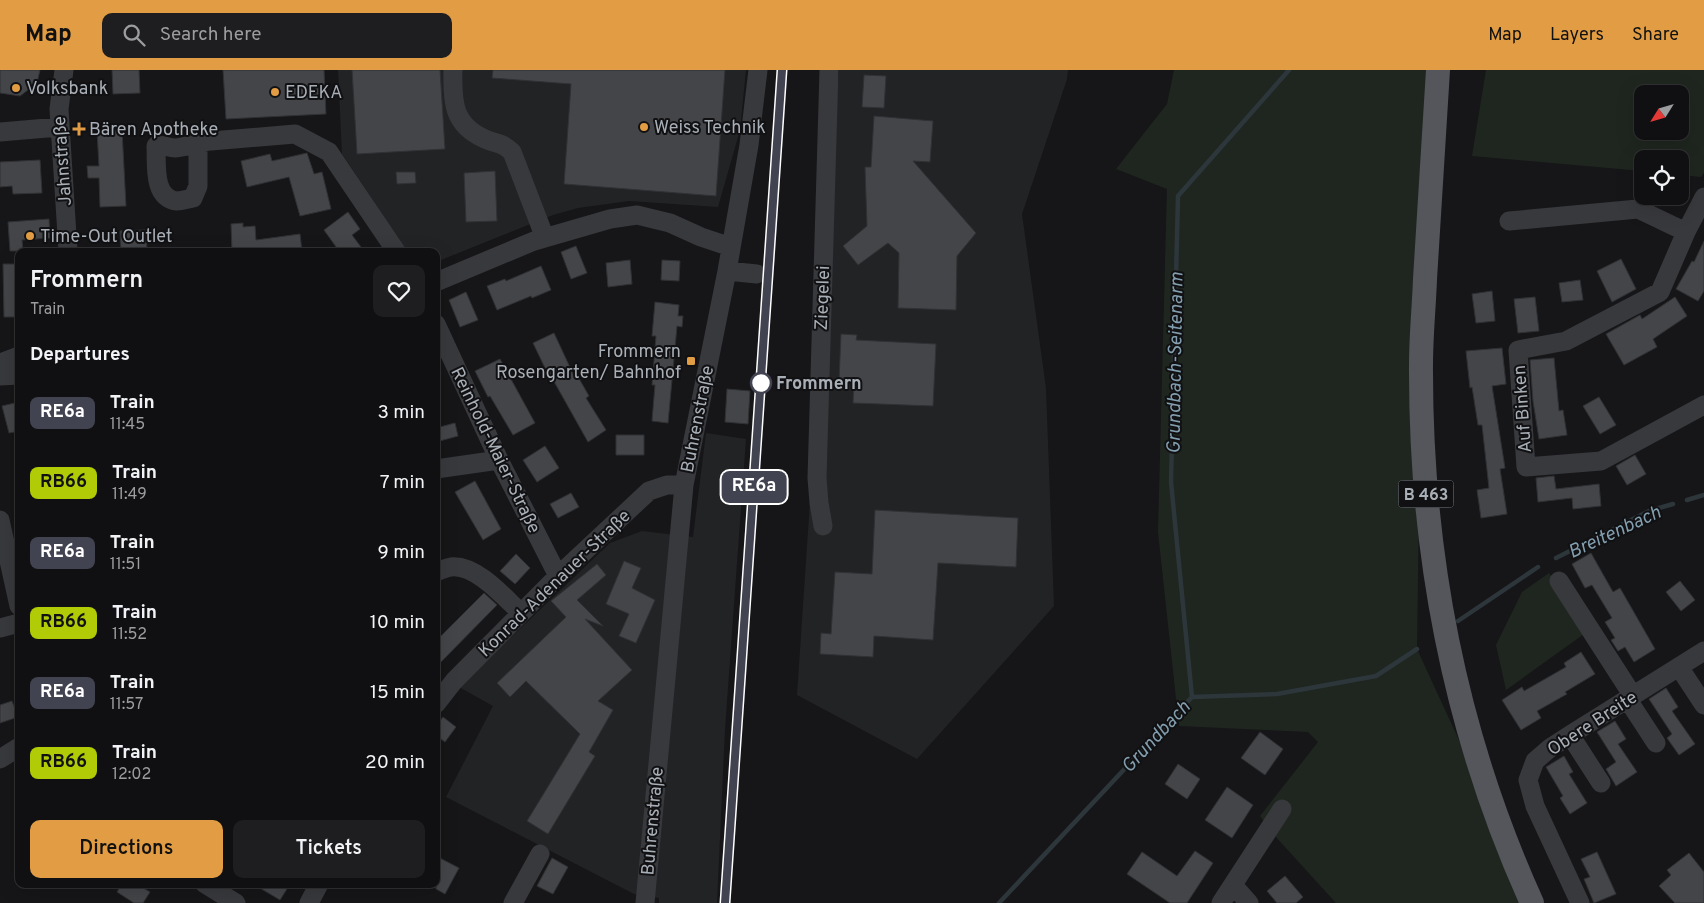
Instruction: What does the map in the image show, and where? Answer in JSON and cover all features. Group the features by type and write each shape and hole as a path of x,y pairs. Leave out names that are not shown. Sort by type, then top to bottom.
{"main road":[{"name":"B 463","path":"1438,70 1421,362 1422,448 1428,530 1450,658 1470,736 1490,797 1532,903"}],"street":[{"name":"Jahnstraße","path":"64,70 59,109 59,127 68,248"},
{"path":"453,70 452,92 460,121 468,131 487,140 503,143 512,152 545,238"},
{"name":"Buhrenstraße","path":"645,903 684,485 727,270 749,145 758,70"},
{"name":"Ziegelei","path":"823,526 818,503 817,478 829,70"},
{"path":"0,132 59,127"},
{"path":"198,142 295,134 329,152 394,248"},
{"name":"Auf Binken","path":"1703,202 1686,232 1660,292 1566,341 1518,350 1526,467 1601,461 1704,405"},
{"path":"1509,221 1638,209 1686,232"},
{"path":"440,280 545,238 610,219 637,215 670,223 731,247"},
{"path":"727,270 756,274"},
{"name":"Reinhold-Maier-Straße","path":"440,333 499,460 558,576"},
{"path":"0,363 15,357"},
{"path":"0,376 15,374"},
{"path":"440,469 499,460"},
{"name":"Konrad-Adenauer-Straße","path":"440,699 454,681 558,576 650,491 667,485 684,485"},
{"path":"0,520 15,588"},
{"path":"440,571 452,567 464,569 491,584 521,613"},
{"path":"1559,581 1631,698 1656,743"},
{"path":"0,628 15,624"},
{"name":"Obere Breite","path":"1580,903 1535,806 1528,780 1535,762 1550,748 1704,651"},
{"path":"1679,667 1704,705"},
{"path":"1570,735 1601,783"},
{"path":"0,759 15,750"},
{"path":"1221,903 1282,809"},
{"path":"513,903 540,854"},
{"path":"1233,885 1249,903"},
{"path":"212,888 236,903"},
{"path":"309,903 317,888"}],"shaded area":[{"path":"338,70 746,70 740,130 718,207 629,201 578,208 553,215 440,260 440,248 405,248 342,154"},
{"path":"839,70 1068,70 1067,79 1022,214 1046,388 1054,606 917,759 797,695"},
{"path":"1174,70 1438,70 1421,362 1417,649 1534,903 1336,903 1275,836 1260,816 1318,742 1308,732 1179,726 1158,532 1167,189 1116,169 1167,104"},
{"path":"1486,70 1704,70 1704,173 1701,177 1689,176 1689,150 1634,150 1634,170 1472,156"},
{"path":"706,433 746,439 725,729 717,903 659,903 659,898 634,894 446,797 493,706 459,687 610,543 642,531 693,537"},
{"path":"1549,573 1585,630 1584,634 1506,690 1496,645 1522,592"}],"building":[{"name":"Volksbank","path":"0,70 40,70 37,83 20,96 0,93"},
{"path":"112,70 139,70 140,93 113,94"},
{"name":"EDEKA","path":"223,70 324,70 326,114 226,119"},
{"path":"352,70 440,70 445,149 357,154"},
{"name":"Weiss Technik","path":"493,70 725,70 716,196 564,184 571,84 492,78"},
{"path":"864,75 886,76 884,108 862,107"},
{"path":"874,116 933,121 930,162 913,161 976,233 957,256 956,310 898,308 899,253 888,243 858,265 843,246 867,226 865,167 871,167"},
{"path":"122,130 126,206 100,207 99,178 88,178 87,166 99,166 97,131"},
{"path":"307,153 314,174 322,172 331,209 300,216 289,177 247,187 241,161 270,154 272,161"},
{"path":"40,160 42,193 13,194 12,186 0,187 0,162"},
{"path":"495,171 497,221 466,222 464,173"},
{"path":"396,172 415,172 416,183 397,184"},
{"path":"348,212 360,229 352,235 362,248 337,248 324,230"},
{"name":"Time-Out Outlet","path":"49,219 50,238 22,240 23,248 15,248 15,251 10,251 8,222"},
{"path":"243,223 243,227 255,226 256,240 300,234 302,248 232,248 231,224"},
{"path":"146,230 147,248 121,248 120,231"},
{"path":"1704,241 1704,291 1698,301 1676,289 1692,261 1694,262"},
{"path":"576,246 587,273 571,279 561,252"},
{"path":"1621,259 1636,289 1612,302 1597,271"},
{"path":"630,260 632,284 608,287 606,263"},
{"path":"662,260 680,261 679,281 661,280"},
{"path":"3,264 15,264 15,317 4,317"},
{"path":"541,266 551,290 497,310 487,286 505,279 506,281"},
{"path":"1580,280 1583,300 1562,302 1559,283"},
{"path":"1492,291 1495,321 1476,323 1472,294"},
{"path":"466,292 478,320 460,327 449,300"},
{"path":"1535,297 1539,331 1518,333 1514,299"},
{"path":"1675,297 1687,316 1653,339 1657,347 1624,365 1606,334 1640,315 1642,319"},
{"path":"655,302 679,305 678,316 683,316 682,327 677,326 668,423 652,421 655,385 652,385 656,336 652,336"},
{"path":"554,333 574,376 577,375 589,396 586,398 606,430 588,442 546,370 533,343"},
{"path":"841,334 857,335 856,340 936,344 933,406 853,403 854,382 839,381"},
{"path":"1502,348 1506,384 1492,386 1505,468 1500,469 1507,514 1481,518 1477,490 1489,488 1482,425 1478,425 1472,387 1470,388 1466,351"},
{"path":"1554,358 1559,411 1563,410 1567,435 1539,439 1533,401 1530,360"},
{"path":"500,359 535,423 513,435 490,396 488,397 475,371"},
{"path":"727,389 750,391 748,424 725,422"},
{"path":"1599,397 1616,425 1600,434 1583,406"},
{"path":"15,403 15,432 9,433 2,406"},
{"path":"455,423 458,436 440,441 440,427"},
{"path":"616,435 644,435 644,455 616,455"},
{"path":"545,446 559,468 537,482 523,460"},
{"path":"1635,455 1646,474 1627,485 1616,466"},
{"path":"1554,476 1556,489 1599,484 1601,506 1573,509 1572,498 1538,502 1536,478"},
{"path":"475,481 501,529 483,540 455,492"},
{"path":"571,493 579,507 558,518 550,504"},
{"path":"875,510 1018,518 1016,567 938,563 933,640 874,636 873,657 820,654 821,633 831,634 835,572 872,574"},
{"path":"1591,553 1613,592 1620,588 1655,649 1634,662 1625,647 1618,651 1611,640 1615,638 1605,622 1612,618 1592,585 1585,588 1572,564"},
{"path":"516,554 530,568 515,584 500,571"},
{"path":"624,561 641,568 632,588 655,600 636,643 619,636 629,614 606,604"},
{"path":"597,564 606,575 577,600 603,626 585,619 632,670 598,701 613,710 589,752 595,756 548,834 527,821 580,734 526,681 510,697 497,683 566,617 551,601"},
{"path":"1680,581 1695,600 1681,611 1666,592"},
{"path":"484,593 497,605 440,663 440,637"},
{"path":"1581,652 1595,674 1565,692 1567,694 1537,711 1541,718 1521,730 1502,700 1522,687 1524,691 1566,667 1564,663"},
{"path":"1666,688 1678,707 1672,711 1695,744 1679,755 1667,738 1672,734 1649,699"},
{"path":"12,701 15,709 15,718 0,723 0,705"},
{"path":"443,717 456,727 445,742 440,738 440,721"},
{"path":"1615,721 1626,739 1618,744 1637,772 1616,786 1606,769 1616,762 1597,732"},
{"path":"1260,732 1283,749 1265,775 1241,758"},
{"path":"1564,756 1573,772 1569,774 1587,803 1570,814 1560,798 1563,796 1546,767"},
{"path":"1178,764 1200,779 1187,799 1165,784"},
{"path":"1227,787 1253,805 1232,838 1205,820"},
{"path":"1195,851 1213,863 1187,903 1170,903 1127,874 1142,852 1177,876"},
{"path":"1597,852 1616,894 1594,903 1584,879 1590,877 1581,859"},
{"path":"1689,853 1704,872 1704,903 1675,903 1659,886 1671,875 1667,870"},
{"path":"440,858 459,868 445,894 436,889 440,888"},
{"path":"552,858 568,867 553,894 537,886"},
{"path":"1285,876 1303,897 1296,903 1277,903 1267,891"},
{"path":"120,888 143,888 150,892 143,903 134,903 117,892"},
{"path":"260,888 288,888 280,900"}],"waterway":[{"name":"Grundbach-Seitenarm","path":"1192,697 1171,482 1178,196 1289,70"},
{"name":"Breitenbach","path":"1687,500 1704,495"},
{"name":"Breitenbach","path":"1556,558 1649,511 1673,504"},
{"name":"Breitenbach","path":"1458,621 1538,567"},
{"name":"Grundbach","path":"999,903 1192,697 1277,694 1376,676 1417,649"}],"railway":[{"path":"725,903 782,70"}],"train":[{"name":"RE6a","path":"725,903 782,70"}],"place":[{"name":"Volksbank","path":"16,88"},
{"name":"EDEKA","path":"275,92"},
{"name":"Weiss Technik","path":"644,127"},
{"name":"Bären Apotheke","path":"79,129"},
{"name":"Time-Out Outlet","path":"30,236"},
{"name":"Frommern Rosengarten/ Bahnhof","path":"691,361"},
{"name":"Frommern","path":"761,383"}]}
